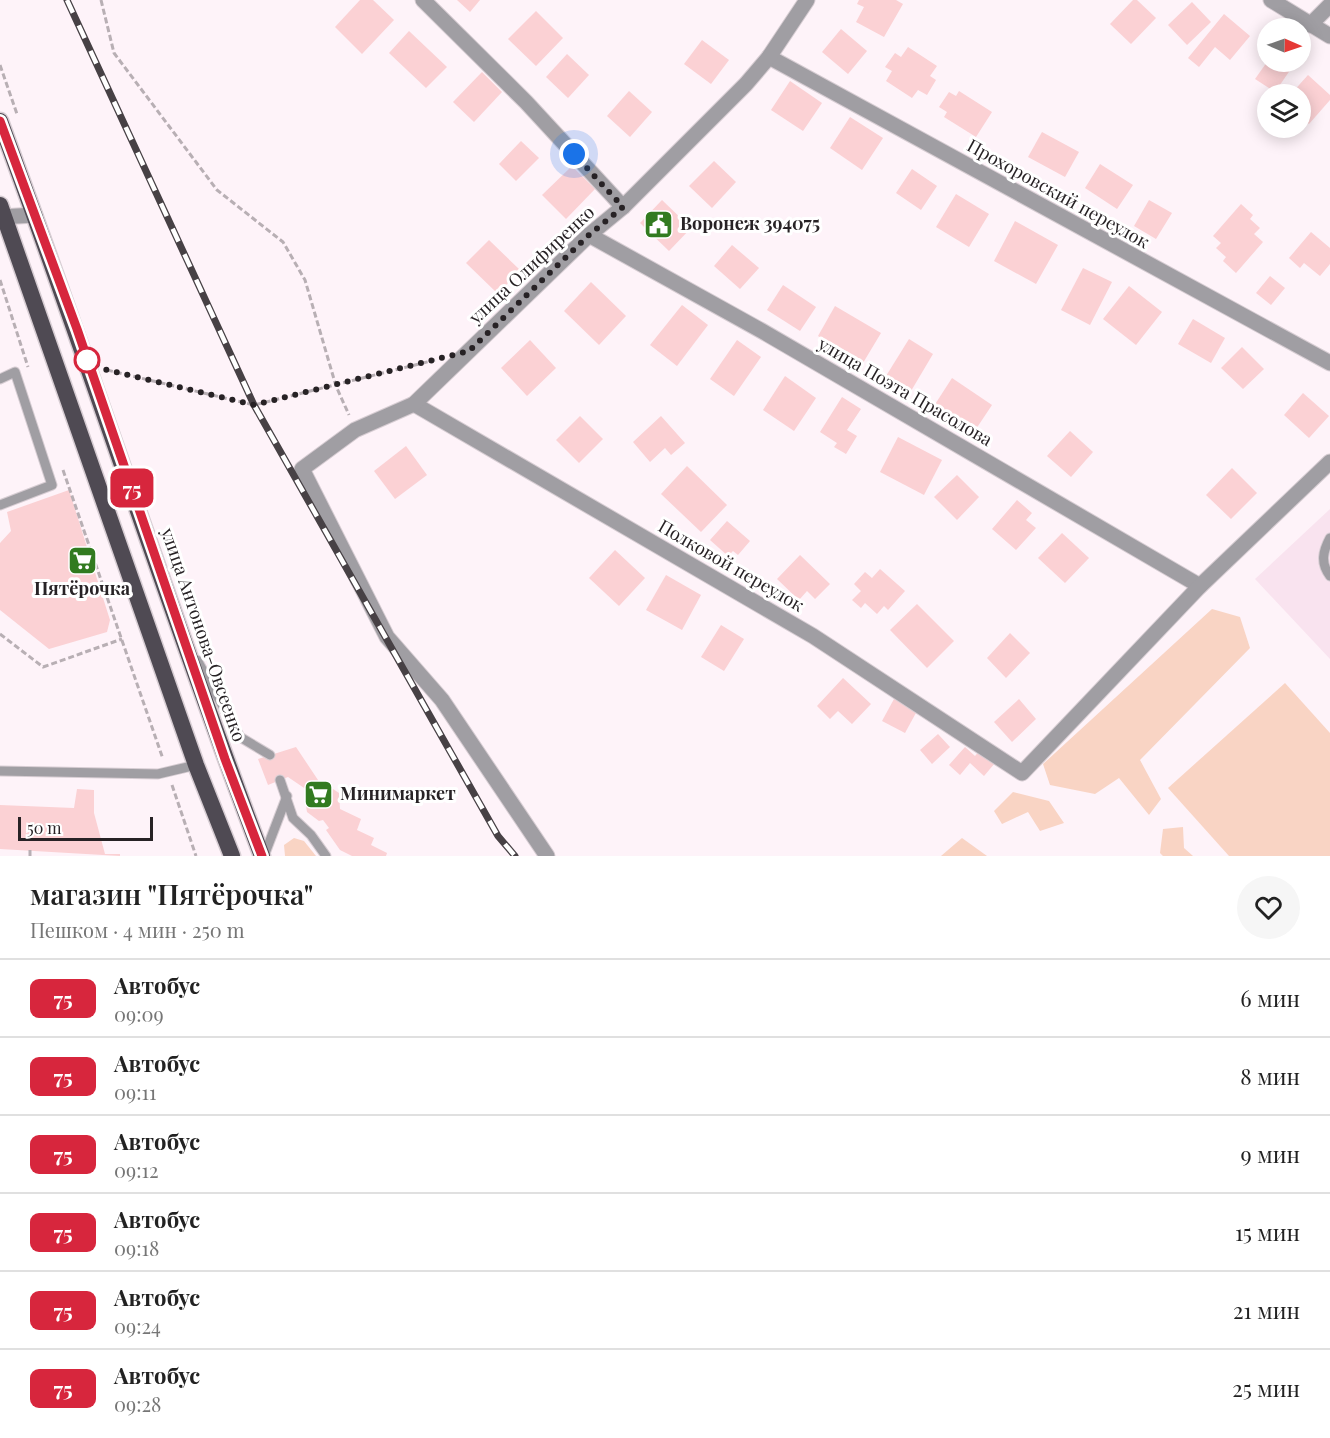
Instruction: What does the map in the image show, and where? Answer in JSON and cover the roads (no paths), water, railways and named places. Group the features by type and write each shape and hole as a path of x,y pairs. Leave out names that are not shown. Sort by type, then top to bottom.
{"highway":[{"name":"улица Антонова-Овсеенко","path":"0,121 263,856"},
{"path":"1,213 196,765 232,856"}],"street":[{"path":"423,0 526,102 623,207"},
{"name":"улица Олифиренко","path":"547,856 442,700 387,638 302,469 355,430 414,404 589,235 623,207 746,84 769,57 807,0"},
{"path":"1271,0 1299,18"},
{"path":"1311,24 1330,5"},
{"path":"1311,26 1330,36"},
{"name":"Прохоровский переулок","path":"769,57 1330,363"},
{"path":"1,213 34,215"},
{"name":"улица Поэта Прасолова","path":"589,235 762,331 1200,586"},
{"name":"Полковой переулок","path":"414,404 813,636 1022,772 1200,586"},
{"path":"1200,586 1330,462"}],"lane":[{"path":"0,379 15,372 52,485 0,505"},
{"path":"1330,538 1323,551 1324,569 1330,576"},
{"path":"182,633 240,737 270,755"},
{"path":"0,771 158,774 196,765"},
{"path":"280,780 287,796 292,819 310,835 326,856"},
{"path":"263,856 287,796"}],"railway":[{"path":"67,0 254,405 498,836 515,856"}],"place":[{"name":"Воронеж 394075","path":"659,224"},
{"name":"Пятёрочка","path":"82,560"},
{"name":"Минимаркет","path":"319,794"}]}
